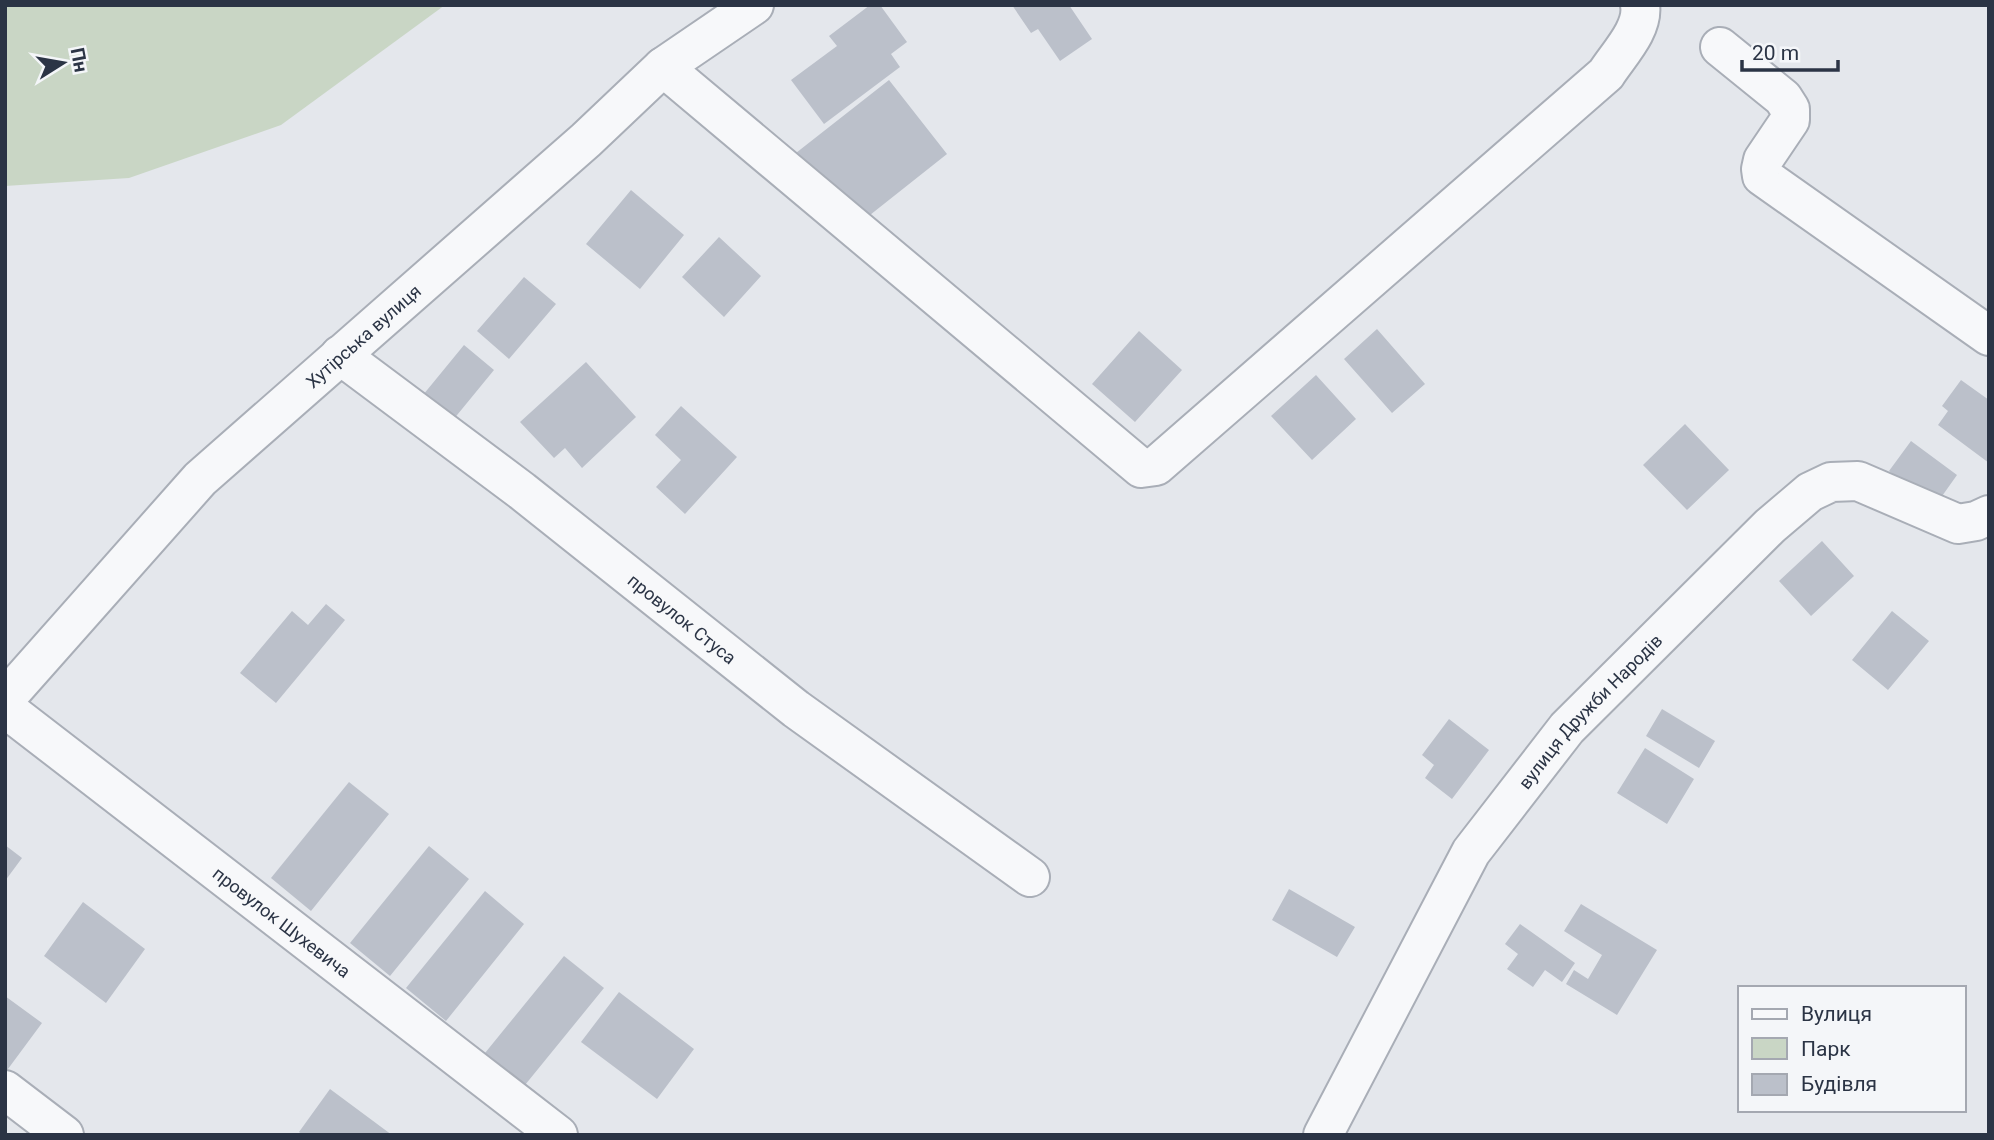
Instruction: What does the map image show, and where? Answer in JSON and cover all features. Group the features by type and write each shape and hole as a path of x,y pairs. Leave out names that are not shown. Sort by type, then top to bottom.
{"street":[{"name":"Хутірська вулиця","path":"5,699 200,479 586,140 663,67 754,5"},
{"path":"663,67 1141,468 1149,468 1156,466 1606,74 1632,35 1641,15 1640,5"},
{"path":"1720,47 1783,98 1790,109 1790,120 1763,160 1760,169 1762,176 1989,336"},
{"name":"провулок Стуса","path":"341,355 522,491 796,709 1030,877"},
{"name":"вулиця Дружби Народів","path":"1323,1135 1471,852 1567,728 1770,526 1810,492 1831,482 1858,481 1958,524 1976,521 1989,515"},
{"name":"провулок Шухевича","path":"5,708 558,1135"},
{"path":"5,1090 64,1135"}],"green space":[{"path":"5,5 445,5 281,125 129,178 5,186"}],"building":[{"path":"870,5 880,5 907,42 891,54 900,67 824,124 791,80 837,46 829,36"},
{"path":"1012,5 1069,5 1092,39 1060,61 1038,29 1031,33"},
{"path":"889,80 947,154 846,234 787,160"},
{"path":"631,190 684,235 640,289 586,244"},
{"path":"719,237 761,276 724,317 682,277"},
{"path":"524,277 556,304 509,359 477,331"},
{"path":"1377,329 1425,384 1392,413 1344,359"},
{"path":"1139,331 1182,370 1135,422 1092,384"},
{"path":"464,345 494,370 453,420 423,395"},
{"path":"586,362 636,417 582,468 565,448 554,458 520,422"},
{"path":"1316,375 1356,419 1312,460 1271,416"},
{"path":"1961,380 1989,400 1989,463 1938,425 1948,411 1942,406"},
{"path":"681,406 737,457 685,514 656,487 681,460 655,435"},
{"path":"1685,424 1729,470 1687,510 1643,465"},
{"path":"1911,441 1957,475 1935,506 1889,471"},
{"path":"1822,541 1854,576 1811,616 1779,581"},
{"path":"326,604 345,620 276,703 240,673 292,611 308,625"},
{"path":"1892,611 1929,641 1888,690 1852,660"},
{"path":"1662,709 1715,741 1699,768 1646,736"},
{"path":"1449,719 1489,750 1452,799 1425,778 1434,765 1422,755"},
{"path":"1645,748 1694,779 1667,824 1617,793"},
{"path":"349,782 389,814 311,911 271,878"},
{"path":"5,845 22,858 5,881"},
{"path":"429,846 469,879 390,976 350,943"},
{"path":"1289,889 1355,927 1337,957 1272,920"},
{"path":"485,891 524,924 446,1021 406,988"},
{"path":"83,902 145,949 106,1003 44,956"},
{"path":"1581,904 1657,950 1617,1015 1566,984 1574,970 1588,979 1602,955 1564,931"},
{"path":"1520,924 1575,963 1562,982 1545,970 1533,987 1507,969 1518,954 1505,944"},
{"path":"564,956 604,988 525,1085 485,1053"},
{"path":"619,992 694,1049 657,1099 581,1042"},
{"path":"5,996 42,1023 5,1073"},
{"path":"330,1089 392,1135 303,1135 299,1132"}]}
